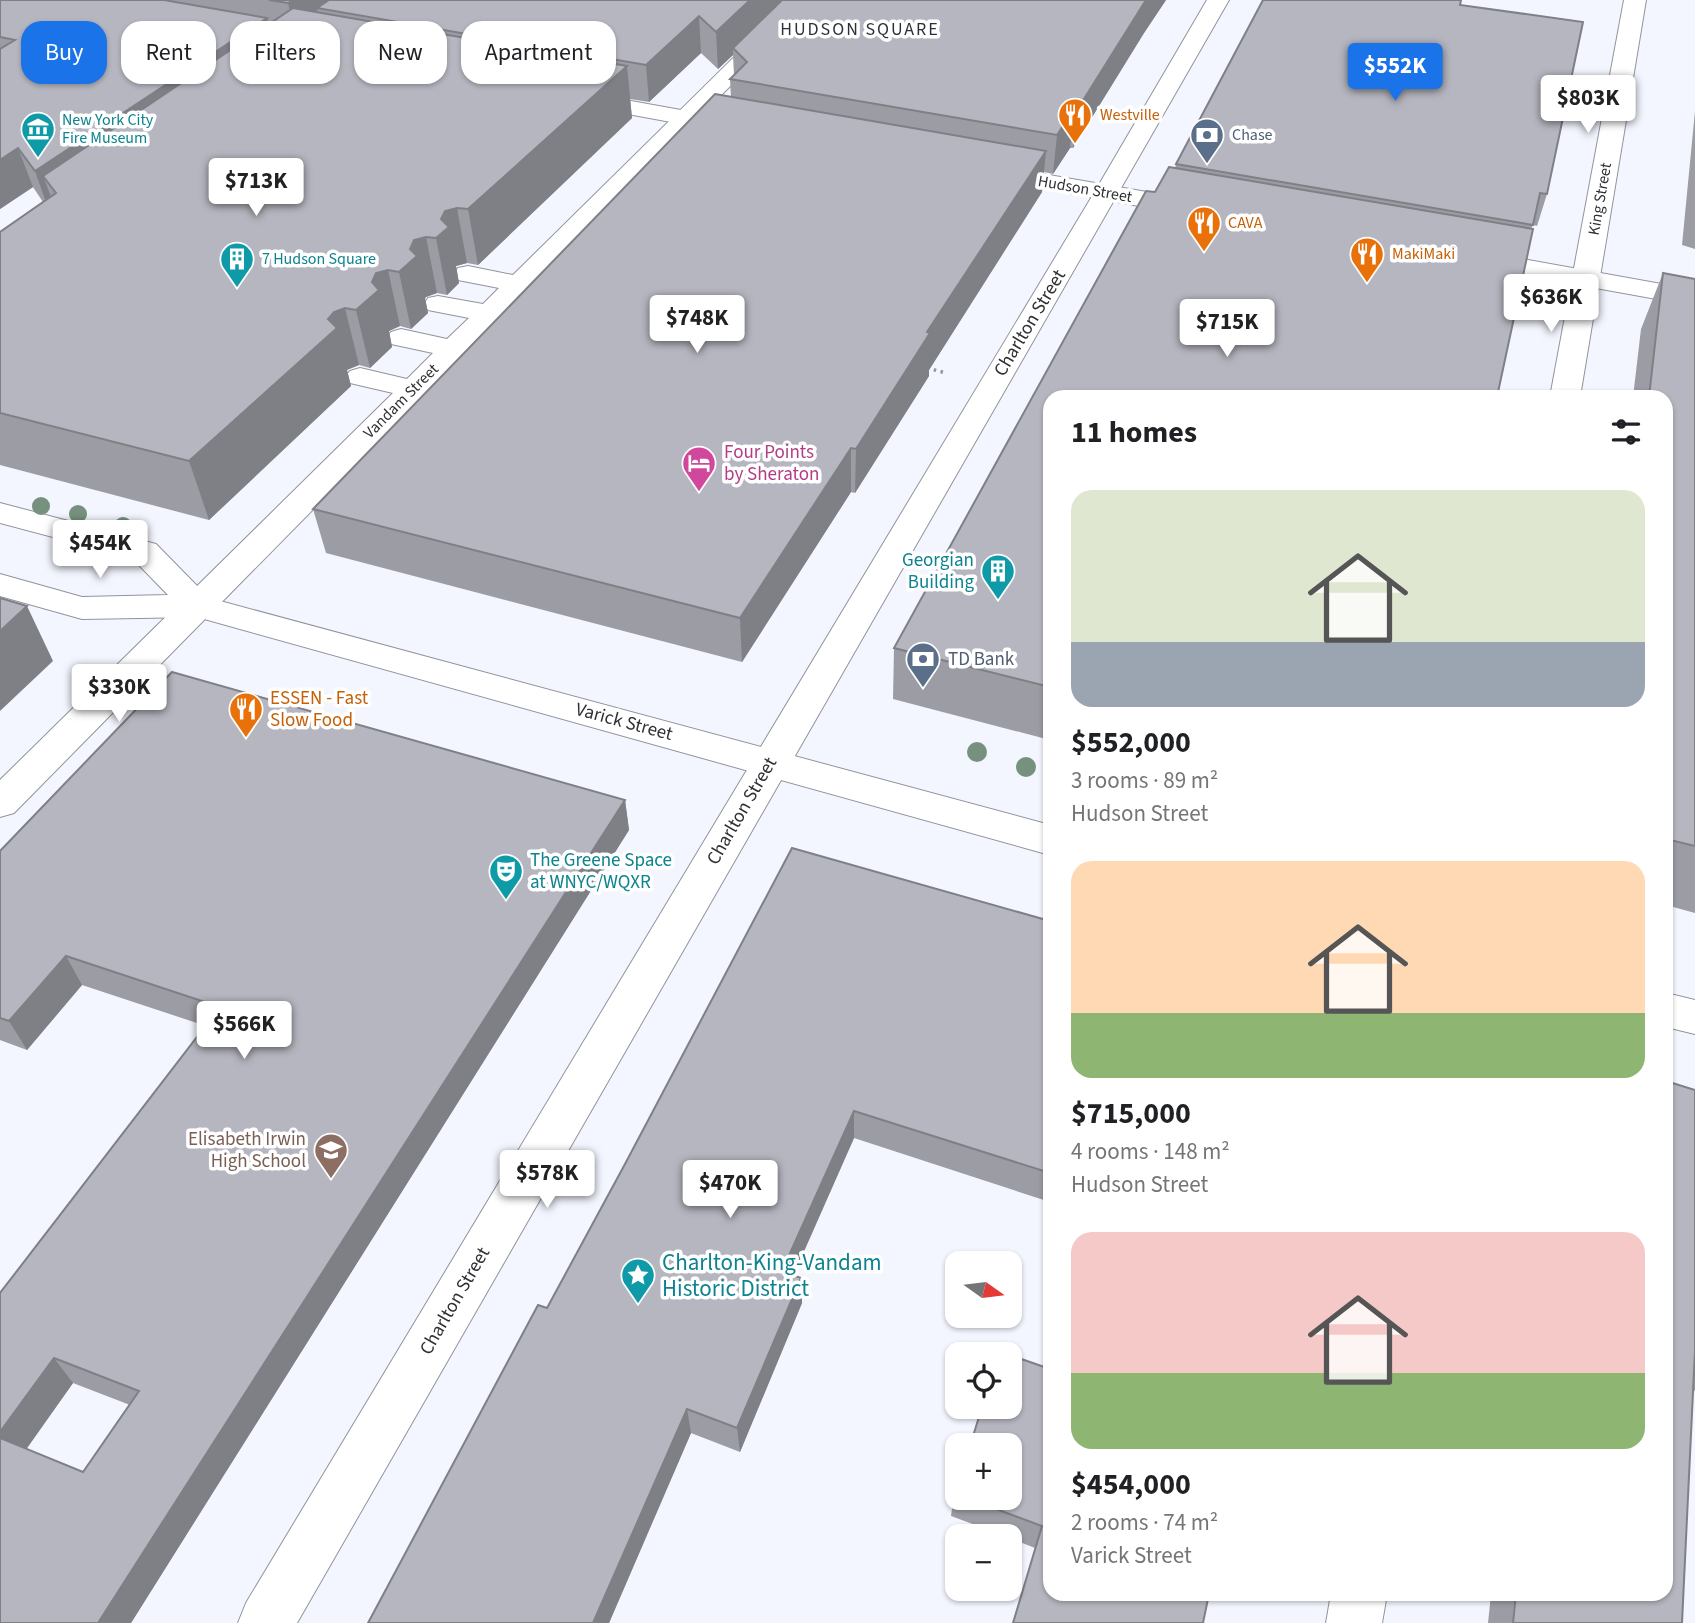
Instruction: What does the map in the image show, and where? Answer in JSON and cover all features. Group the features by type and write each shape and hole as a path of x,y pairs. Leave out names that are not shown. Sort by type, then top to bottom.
{"street":[{"name":"Vandam Street","path":"0,803 803,0"},
{"name":"Charlton Street","path":"266,1623 1218,0"},
{"name":"King Street","path":"1566,390 1636,0"},
{"path":"561,95 764,132"},
{"name":"Hudson Street","path":"971,169 1221,214"},
{"path":"1450,254 1695,298"},
{"path":"468,274 518,284"},
{"path":"438,303 489,314"},
{"path":"401,338 453,349"},
{"path":"360,377 413,389"},
{"path":"0,513 144,551 197,606"},
{"name":"Varick Street","path":"0,585 82,608 197,606 1043,838"},
{"path":"1673,1012 1695,1017"},
{"path":"1354,1623 1358,1601"}],"path":[{"path":"916,366 946,373"}],"building":[{"path":"0,0 164,0 267,18 262,21 230,21 230,42 216,52 216,21 121,21 121,84 167,84 35,171 18,148 0,160 0,49 15,40 0,37"},
{"path":"269,0 293,0 288,3"},
{"path":"329,0 750,0 716,32 699,16 646,65 616,60 616,21 461,21 461,33 447,31 447,21 392,21 317,8"},
{"path":"782,0 1146,0 1077,110 1074,109 1057,135 730,79 747,62 733,48"},
{"path":"1263,0 1461,0 1460,5 1583,22 1547,194 1540,193 1533,225 1176,164"},
{"name":"7 Hudson Square","path":"293,8 368,21 354,21 354,84 447,84 447,35 461,37 461,84 607,84 468,209 445,211 441,219 449,227 436,238 414,240 410,249 417,256 399,272 388,270 376,273 372,282 379,290 356,310 345,308 334,312 328,319 337,328 189,461 0,413 0,232 56,193 43,176 180,84 216,84 216,60 230,50 230,84 340,84 340,21 274,21"},
{"name":"7 Hudson Square","path":"616,64 627,66 616,76"},
{"path":"715,94 1046,151 927,332 930,333 856,449 851,448 740,618 313,509"},
{"path":"1169,167 1533,229 1498,390 1043,390 1043,685 894,648 1146,191 1155,192"},
{"path":"1663,273 1695,279 1695,846 1673,841 1673,390 1650,390"},
{"path":"0,598 27,606 0,631"},
{"path":"172,672 625,800 98,1623 0,1623 0,1438 83,1472 139,1391 54,1358 0,1432 0,1293 220,1007 66,956 9,1021 0,1018 0,851"},
{"path":"792,848 1043,919 1043,1171 854,1111 782,1271 801,1278 737,1428 687,1409 593,1623 368,1623 538,1305 547,1308"},
{"path":"1673,1083 1695,1090 1695,1350 1682,1623 1513,1623 1515,1601 1673,1601"},
{"path":"1022,1359 1043,1367 1043,1601 1208,1601 1203,1623 1013,1623 1020,1601 1022,1601 1042,1526 999,1510 1022,1510 1022,1433 974,1433 978,1419 1022,1419"}],"place":[{"name":"Westville","path":"1075,145"},
{"name":"New York City Fire Museum","path":"38,159"},
{"name":"Chase","path":"1207,165"},
{"name":"CAVA","path":"1204,253"},
{"name":"MakiMaki","path":"1367,284"},
{"name":"7 Hudson Square","path":"237,289"},
{"name":"Four Points by Sheraton","path":"699,493"},
{"name":"Georgian Building","path":"998,601"},
{"name":"TD Bank","path":"923,689"},
{"name":"ESSEN - Fast Slow Food","path":"246,739"},
{"name":"The Greene Space at WNYC/WQXR","path":"506,901"},
{"name":"Elisabeth Irwin High School","path":"331,1180"},
{"name":"Charlton-King-Vandam Historic District","path":"638,1305"}],"district":[{"name":"HUDSON SQUARE","path":"860,29"}]}
